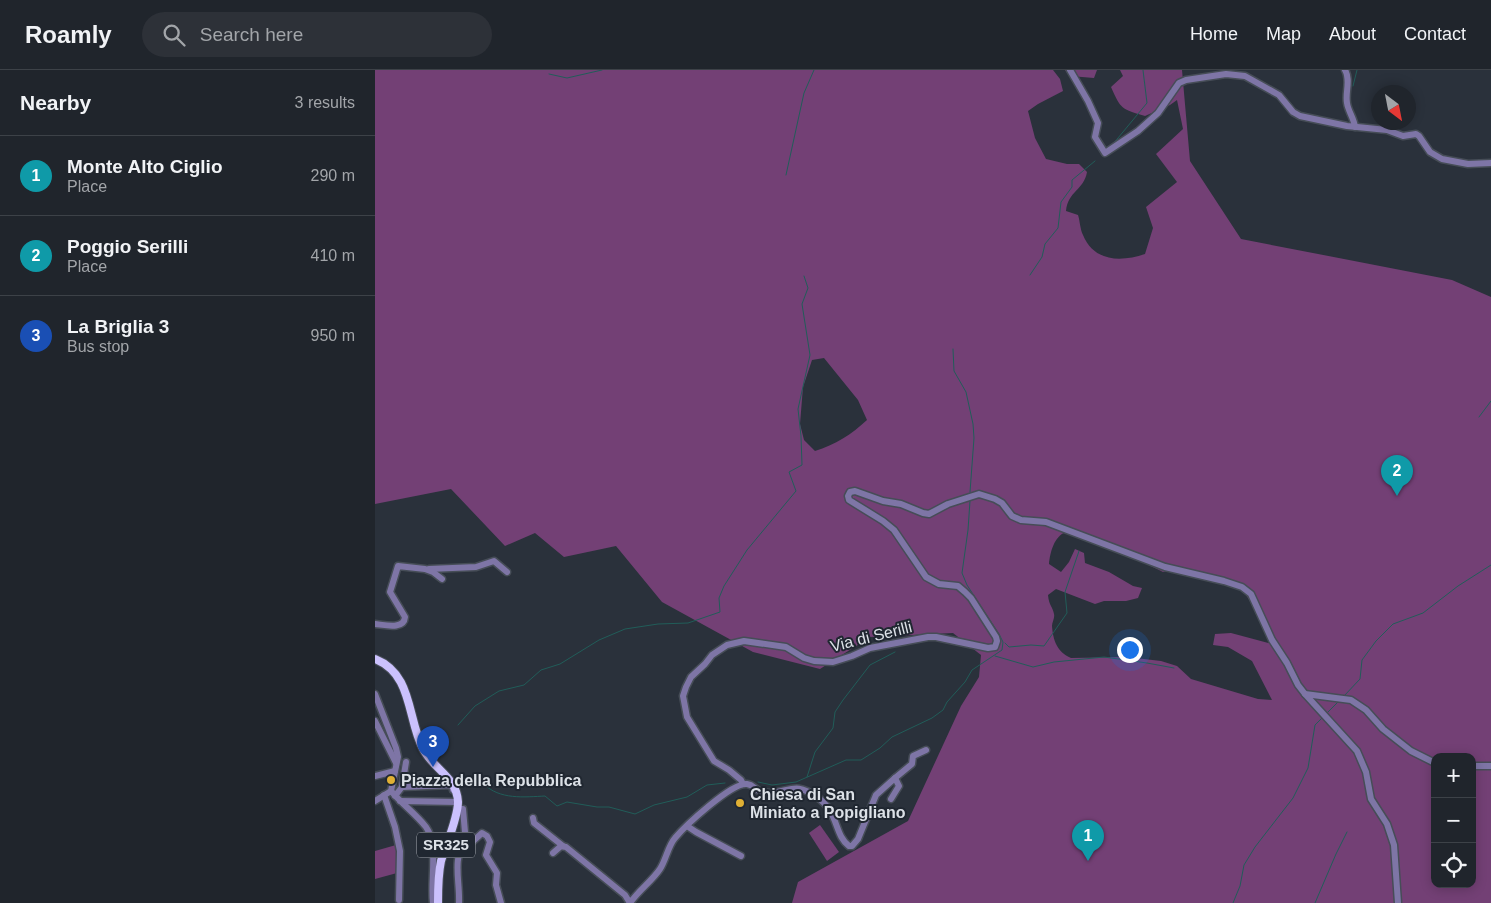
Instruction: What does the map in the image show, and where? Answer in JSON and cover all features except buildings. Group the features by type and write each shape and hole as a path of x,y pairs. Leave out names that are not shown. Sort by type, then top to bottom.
{"main road":[{"name":"SR325","path":"375,659 391,667 399,678 425,752 434,764 449,778 454,788 457,806 438,875 438,903"}],"street":[{"path":"1071,70 1088,100 1098,123 1095,137 1105,153 1138,131 1158,113 1179,83 1185,80 1226,74 1245,76 1279,95 1293,112 1300,116 1355,127 1387,130 1403,136 1416,134 1430,152 1442,159 1468,164 1491,164"},
{"path":"1345,70 1349,75 1347,104 1352,113 1355,127"},
{"name":"Via di Serilli","path":"743,784 729,770 714,761 687,717 683,696 691,677 712,655 727,645 744,641 766,643 786,647 804,658 814,661 833,662 870,648 928,637 988,648 995,647 996,637 971,598 958,586 939,584 926,577 894,530 883,521 851,502 848,496 850,492 855,491 929,514 948,504 979,494 1002,503 1012,516 1021,520 1046,522 1165,567 1242,587 1251,594 1272,640 1287,663 1297,685 1305,694"},
{"path":"375,624 397,625 405,620 390,592 398,566 425,569 476,567 488,561 494,561 507,572"},
{"path":"425,569 442,579"},
{"path":"375,694 396,748 398,793 427,828 433,847 433,903"},
{"path":"1305,694 1351,700 1366,710 1383,729 1411,751 1431,761"},
{"path":"1305,694 1357,751 1362,760 1371,800 1390,833 1396,857 1397,903"},
{"path":"375,722 396,762"},
{"path":"533,818 534,823 625,895 630,903 660,869 674,839 722,796 743,784 751,786 761,793 801,788 811,793 829,806 843,840 849,846 852,846 858,839 875,795 913,764 913,756 926,750"},
{"path":"375,776 385,774 396,762"},
{"path":"398,793 406,762"},
{"path":"1476,766 1491,766"},
{"path":"891,799 899,786 895,778"},
{"path":"375,800 398,793 452,785 454,788"},
{"path":"398,793 463,809 465,840 458,855 457,865 459,903"},
{"path":"383,796 395,827 400,851 399,900"},
{"path":"687,826 741,856"},
{"path":"465,840 468,844 482,833 489,838 490,845 486,855 497,873 497,891 501,903"},
{"path":"553,853 563,846"}],"shaded area":[{"path":"375,70 1053,70 1060,79 1063,91 1028,111 1035,138 1046,159 1067,164 1079,164 1087,172 1083,183 1067,204 1066,211 1078,215 1083,235 1094,250 1109,258 1118,259 1145,254 1153,228 1146,207 1177,182 1156,154 1183,129 1177,100 1145,116 1131,112 1123,107 1117,100 1111,87 1123,76 1120,70 1182,70 1190,161 1241,239 1452,280 1491,297 1491,903 792,903 798,882 908,821 961,706 979,677 981,655 953,633 870,637 820,669 753,652 662,602 616,546 564,557 535,533 505,546 451,489 375,504","holes":["824,358 858,400 867,420 855,430 829,446 815,451 804,440 800,424 803,387 812,360","1066,532 1163,572 1170,570 1217,581 1241,590 1254,607 1272,644 1231,633 1215,634 1213,645 1228,647 1252,661 1272,700 1258,699 1191,679 1177,666 1161,661 1127,657 1071,658 1062,652 1053,636 1054,616 1048,595 1056,589 1095,604 1104,601 1126,601 1138,598 1142,588 1133,586 1109,572 1085,563 1084,553 1075,549 1069,562 1061,572 1049,564 1053,545 1058,537"]},
{"path":"1065,70 1097,70 1094,78 1070,76"},
{"path":"820,825 839,852 827,861 809,833"},
{"path":"396,845 398,852 397,873 375,879 375,851"}],"waterway":[{"path":"549,74 567,78 602,70"},
{"path":"786,175 804,93 814,70"},
{"path":"1113,144 1147,103 1143,70"},
{"path":"1353,86 1357,70"},
{"path":"1030,275 1042,257 1045,244 1058,228 1061,202 1072,187 1072,180 1095,161"},
{"path":"458,725 475,706 499,691 524,685 541,670 560,664 599,640 625,629 658,624 688,623 720,612 719,598 724,586 747,550 796,491 789,472 802,465 798,409 810,355 802,304 808,288 804,276"},
{"path":"953,349 954,371 966,392 973,424 974,438 970,492"},
{"path":"1479,417 1491,401"},
{"path":"758,782 772,785 796,782 846,760 861,760 880,748 892,737 932,718 943,710 972,670 1002,650 1003,642 999,634 967,585 962,573 970,501"},
{"path":"1005,643 1009,647 1044,646 1067,613 1065,592 1079,551"},
{"path":"1344,696 1360,679 1362,660 1376,641 1393,624 1423,613 1458,586 1491,565"},
{"path":"807,777 815,752 833,728 835,712 843,700 870,665 895,652"},
{"path":"995,656 1033,667 1054,662 1104,657 1174,668"},
{"path":"1327,713 1338,702"},
{"path":"1233,903 1240,886 1244,865 1255,847 1293,798 1308,768 1315,725 1322,718"},
{"path":"484,784 497,793 505,795 521,797 545,796 557,806 567,802 609,807 635,814 654,805 687,797 707,785 725,783"},
{"path":"1315,903 1347,832"}],"place":[{"name":"Poggio Serilli","path":"1397,496"},
{"name":"La Briglia 3","path":"433,767"},
{"name":"Piazza della Repubblica","path":"391,780"},
{"name":"Chiesa di San Miniato a Popigliano","path":"740,803"},
{"name":"Monte Alto Ciglio","path":"1088,861"}]}
